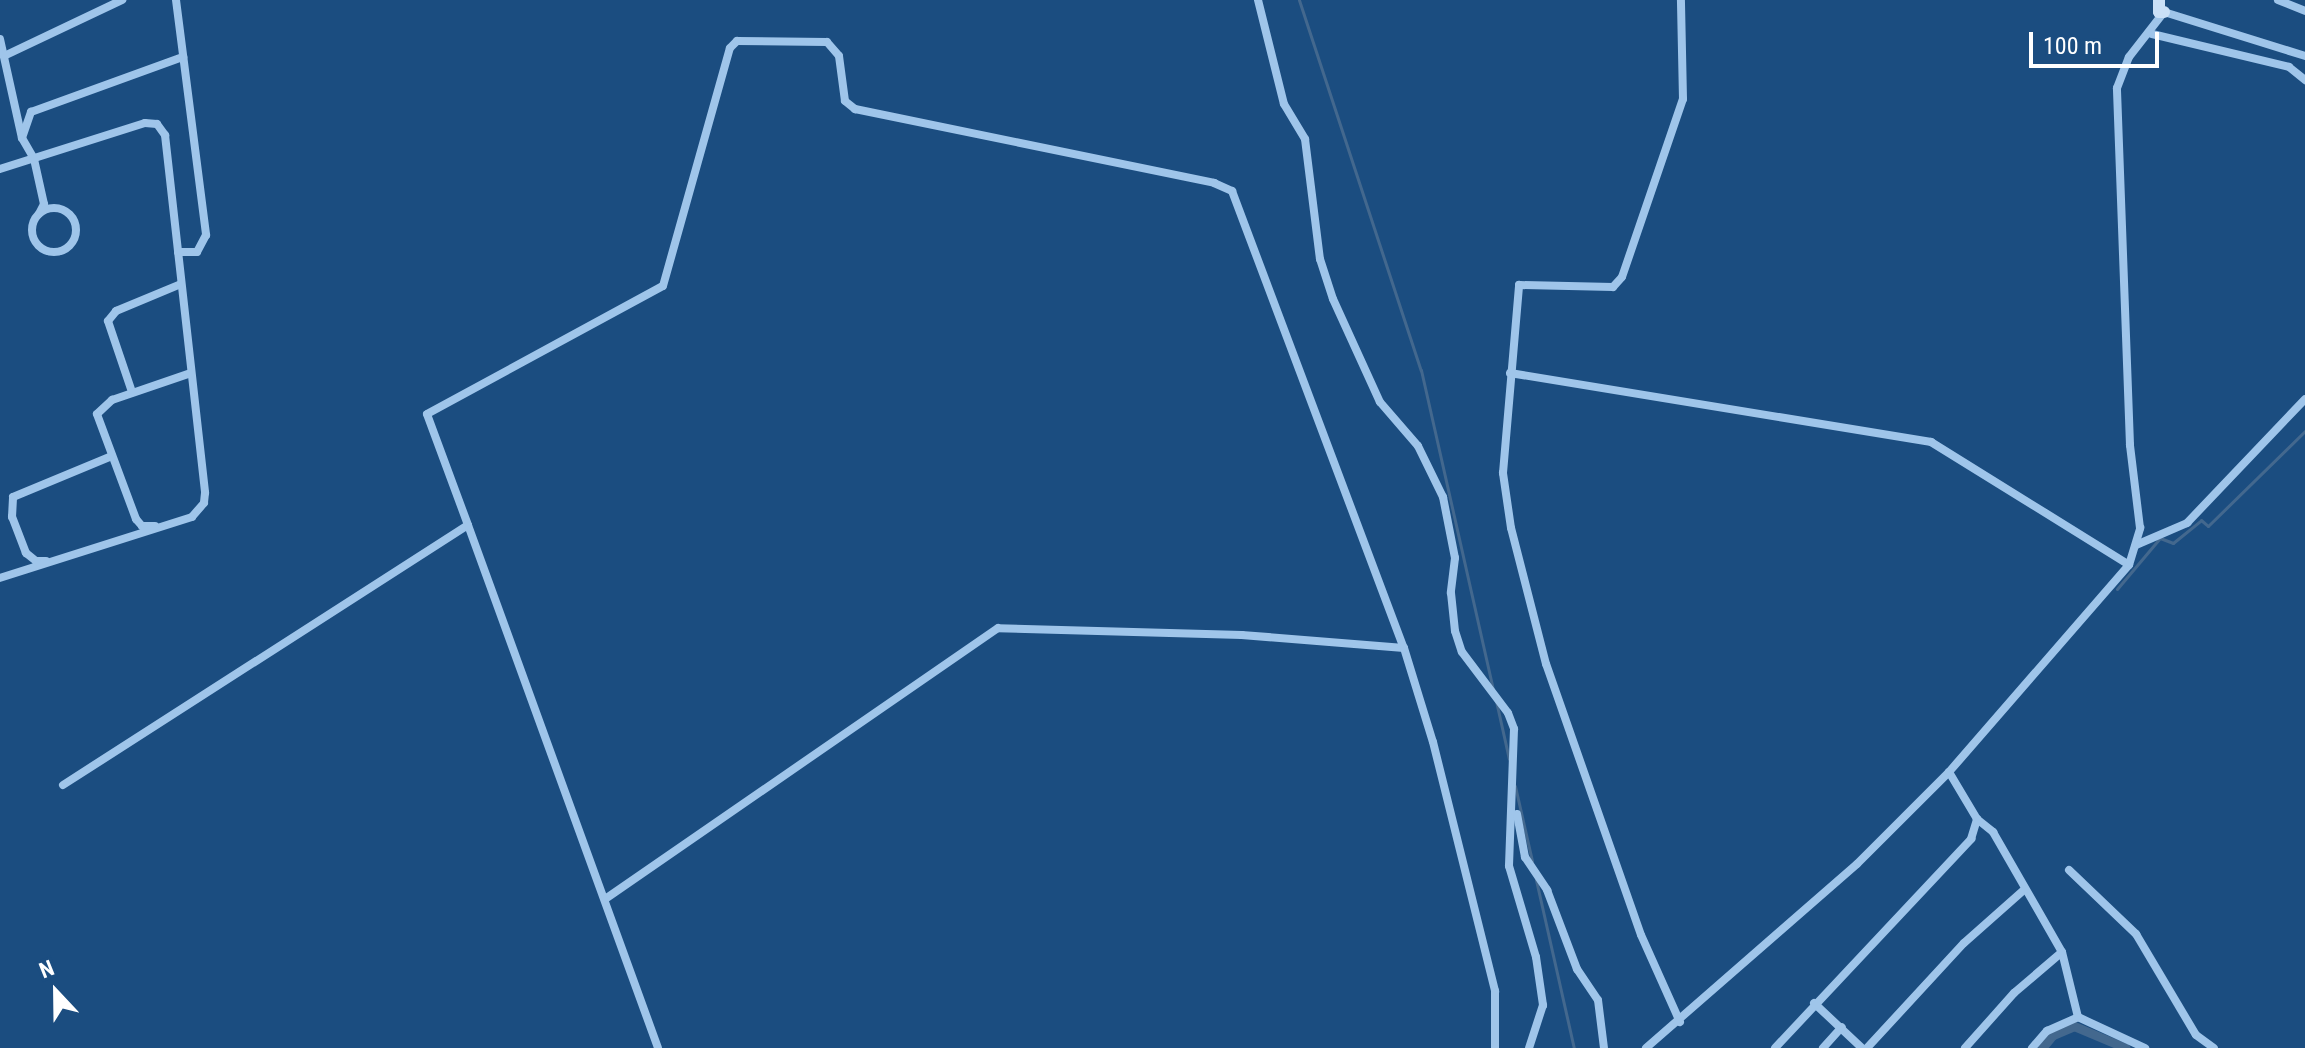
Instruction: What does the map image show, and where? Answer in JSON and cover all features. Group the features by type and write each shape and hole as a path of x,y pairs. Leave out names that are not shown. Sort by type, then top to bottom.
{"street":[{"path":"4,56 122,0"},
{"path":"178,0 206,235 197,252 178,252"},
{"path":"1258,0 1284,104 1305,139 1320,259 1343,328 1380,402 1418,446 1443,497 1455,558 1451,593 1455,631 1462,652 1508,713 1514,729 1514,801 1509,866 1536,957 1543,1005 1529,1048"},
{"path":"1680,1022 1641,935 1542,649 1511,528 1503,473 1519,285 1613,287 1622,277 1683,99 1681,0"},
{"path":"2278,0 2305,11"},
{"path":"1648,1047 1857,864 1949,772 2129,565 2140,528 2130,445 2117,88 2129,57 2152,34 2161,8 2305,56"},
{"path":"2152,34 2289,67 2305,80"},
{"path":"658,1048 427,414 663,286 730,48 748,38 814,38 835,47 841,90 855,109 1214,183 1232,191 1404,648 1433,742 1492,977 1495,1048"},
{"path":"0,39 22,138 34,159 44,204 33,237 45,250 61,251 76,231 71,215 44,204"},
{"path":"22,138 31,112 183,57"},
{"path":"0,169 145,123 157,124 165,135 204,503 192,517 0,578"},
{"path":"39,214 56,208"},
{"path":"132,392 108,321 116,311 181,284"},
{"path":"161,526 142,526 136,519 97,414 101,406 132,392 191,373"},
{"path":"1510,373 1931,442 2129,565"},
{"path":"2136,545 2187,523 2305,399"},
{"path":"55,561 36,561 26,553 12,517 13,497 112,456"},
{"path":"130,537 136,519"},
{"path":"63,785 468,525"},
{"path":"10,575 26,553"},
{"path":"605,899 998,628 1242,635 1404,648"},
{"path":"1949,772 1977,819 1993,832 2062,952 2078,1017"},
{"path":"1514,801 1525,857 1547,890 1581,978 1598,1000 1604,1048"},
{"path":"1775,1048 1971,839 1977,819"},
{"path":"2069,870 2136,934 2196,1035 2214,1048"},
{"path":"1814,1003 1864,1048 1964,943 2025,889"},
{"path":"1965,1048 2014,993 2062,952"},
{"path":"2032,1048 2047,1031 2078,1017 2145,1048"},
{"path":"1823,1048 1842,1027"}],"waterway":[{"path":"1299,0 1421,370 1493,689"},
{"path":"2117,589 2160,538 2173,543 2201,520 2208,526 2305,431"},
{"path":"1496,701 1509,759"},
{"path":"1515,786 1532,861"},
{"path":"1536,880 1574,1048"},
{"path":"2042,1048 2053,1035 2074,1026 2126,1048"}]}
